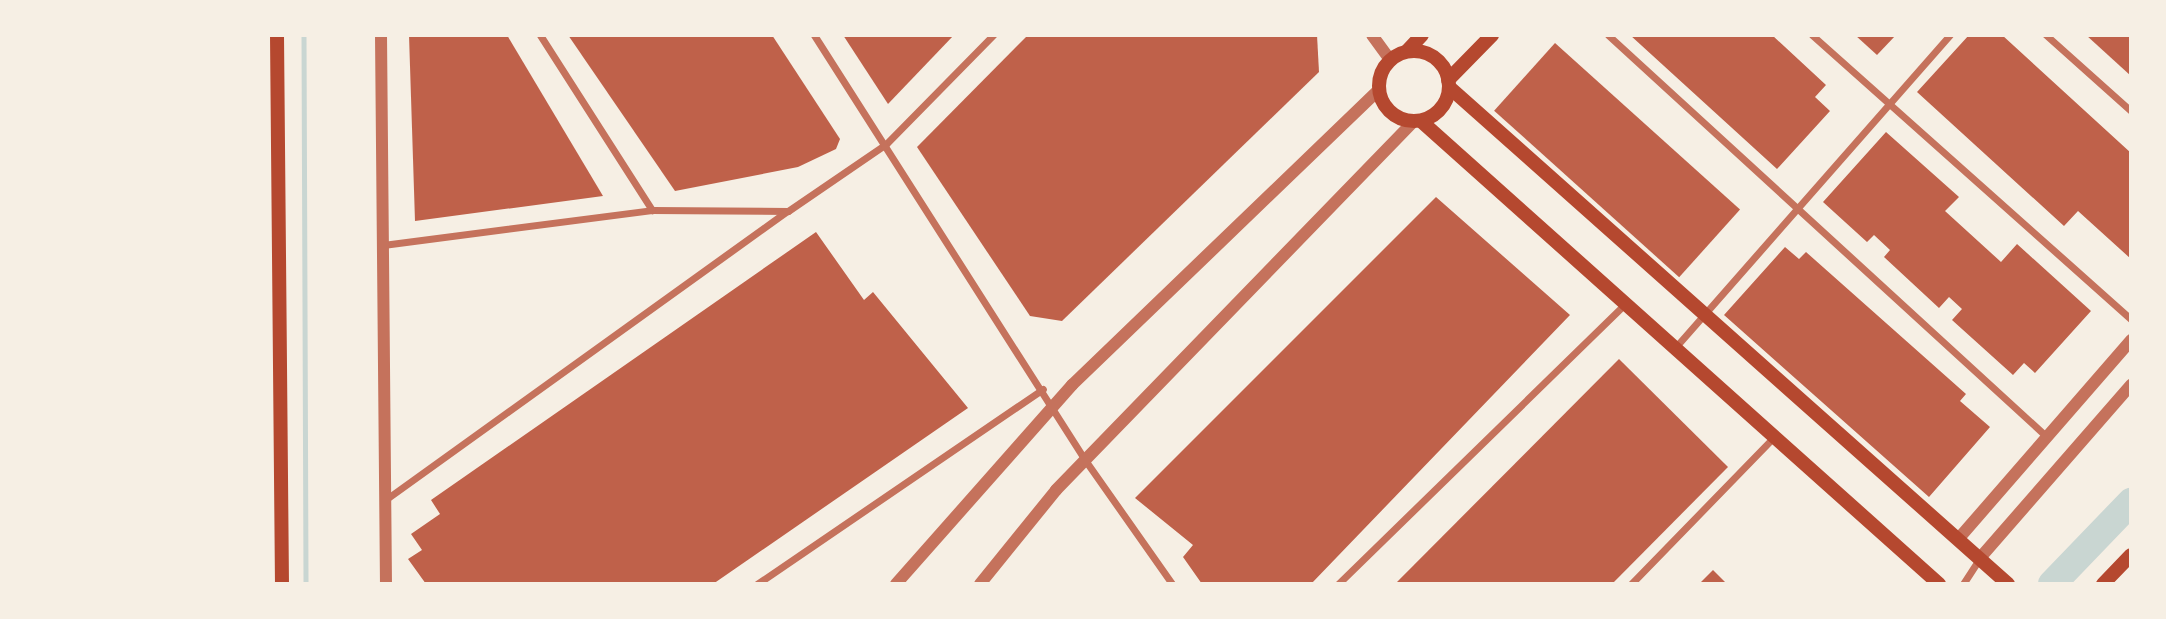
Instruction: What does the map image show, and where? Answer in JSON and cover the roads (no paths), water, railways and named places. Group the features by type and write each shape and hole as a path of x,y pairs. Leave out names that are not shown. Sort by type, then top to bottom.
{"main road":[{"path":"277,35 282,584"},
{"path":"1422,35 1407,51 1390,60 1378,90 1394,116 1418,121 1772,439 1939,584"},
{"path":"1418,121 1441,109 1449,84 1492,35"},
{"path":"1407,51 1438,61 1449,84 1960,537 2008,584"},
{"path":"2103,584 2131,555"}],"street":[{"path":"381,35 386,584"},
{"path":"540,35 652,210"},
{"path":"814,35 1086,460 1172,584"},
{"path":"385,500 788,211 886,144 993,35"},
{"path":"1372,35 1390,60"},
{"path":"1608,35 2047,438"},
{"path":"1812,35 2131,319"},
{"path":"1673,351 1950,35"},
{"path":"2046,35 2131,111"},
{"path":"896,584 1053,405 1378,90"},
{"path":"980,584 1086,460 1418,121"},
{"path":"383,245 652,210 788,211"},
{"path":"1338,584 1623,306"},
{"path":"1960,537 2131,340"},
{"path":"1963,584 1980,558 2131,385"},
{"path":"757,584 1043,389"},
{"path":"1631,584 1772,439"}],"waterway":[{"path":"304,35 306,584"},
{"path":"2052,584 2131,502"}]}
